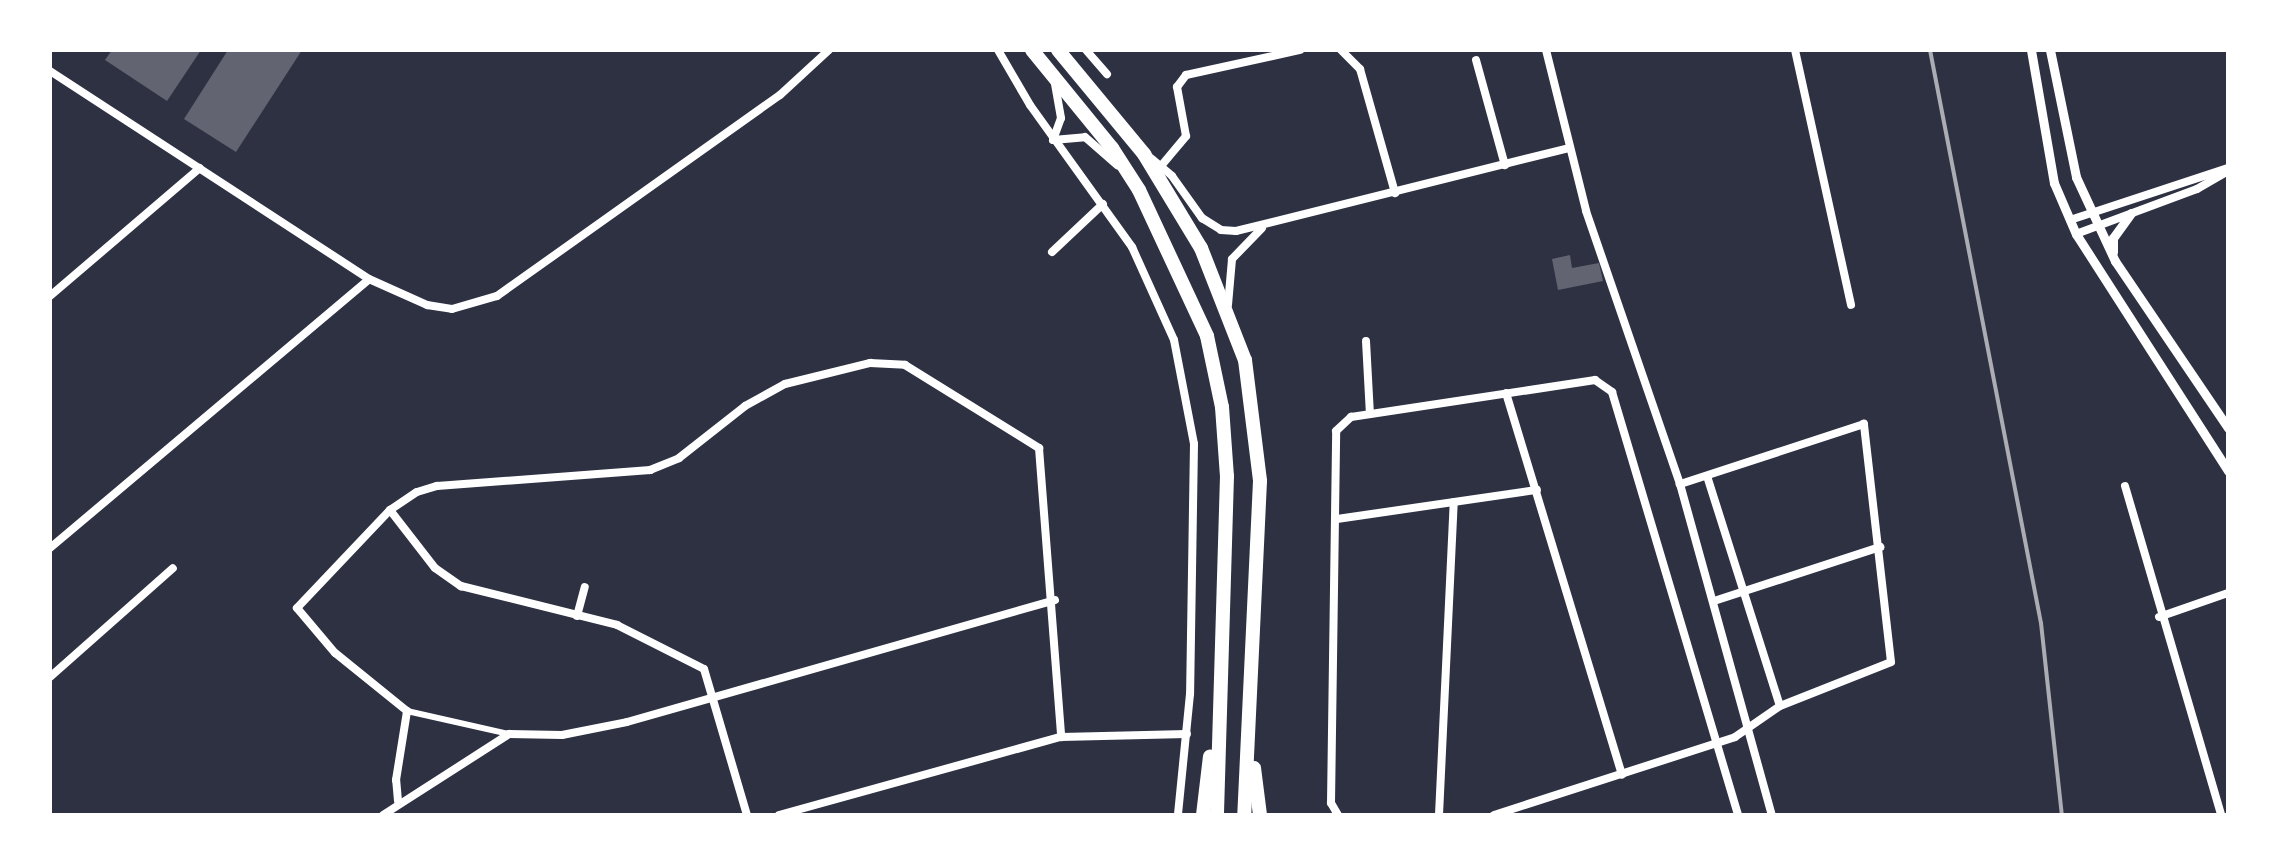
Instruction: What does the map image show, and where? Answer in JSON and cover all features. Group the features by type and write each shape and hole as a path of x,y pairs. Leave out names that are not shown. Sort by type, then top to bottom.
{"highway":[{"path":"1032,50 1139,190 1207,336 1222,407 1227,476 1217,815"},
{"path":"1058,50 1144,154 1201,248 1228,307 1254,406 1260,469 1244,815"},
{"path":"1203,815 1219,671"},
{"path":"1249,736 1260,815"}],"street":[{"path":"50,71 369,279 427,305 452,309 497,296 780,95 829,50"},
{"path":"998,50 1053,140 1103,204 1146,274 1174,340 1194,444 1187,734 1178,815"},
{"path":"1086,50 1107,74"},
{"path":"1161,166 1186,136 1177,87 1186,75 1300,50"},
{"path":"1341,50 1360,69 1395,193"},
{"path":"1546,50 1569,148 1680,484 1772,815"},
{"path":"1795,50 1851,305"},
{"path":"2031,50 2054,183 2076,234 2228,471"},
{"path":"2050,50 2076,177 2115,261 2228,428"},
{"path":"1476,60 1505,165"},
{"path":"1053,140 1061,118 1054,76"},
{"path":"1053,140 1075,136 1099,145 1139,190"},
{"path":"1144,154 1161,166 1211,224 1221,230 1263,227 1569,148"},
{"path":"50,296 171,189 200,168"},
{"path":"2070,220 2228,170"},
{"path":"2076,234 2197,189 2228,170"},
{"path":"1052,252 1103,204"},
{"path":"2115,261 2113,238 2131,213"},
{"path":"1228,307 1232,259 1263,227"},
{"path":"50,548 369,279"},
{"path":"1366,341 1370,414"},
{"path":"1055,600 713,699 562,735 509,734 407,711 335,653 297,608 299,600 390,510 417,492 437,486 650,470 679,458 745,406 785,384 848,365 905,365 1039,448 1055,600 1061,737"},
{"path":"1338,815 1331,803 1336,431 1351,417 1595,380 1612,392 1738,815"},
{"path":"1506,393 1622,775"},
{"path":"1494,815 1718,744 1751,731 1780,706 1887,668 1893,656 1864,424 1680,484"},
{"path":"1707,476 1780,706"},
{"path":"2125,486 2159,617 2190,700 2221,815"},
{"path":"1337,519 1537,490"},
{"path":"1439,815 1454,502"},
{"path":"390,510 435,568 461,586 617,625 704,669 747,815"},
{"path":"1714,601 1880,547"},
{"path":"50,677 173,568"},
{"path":"577,616 585,587"},
{"path":"2159,617 2228,593"},
{"path":"398,801 396,780 407,711"},
{"path":"383,815 398,801 509,734"},
{"path":"779,815 1061,737 1187,734"}],"building":[{"path":"112,50 201,50 167,101 105,60"},
{"path":"228,50 302,50 236,152 184,119"},
{"path":"1570,255 1572,268 1599,263 1603,281 1558,290 1552,259"}],"railway":[{"path":"1930,50 2041,623 2062,815"}]}
